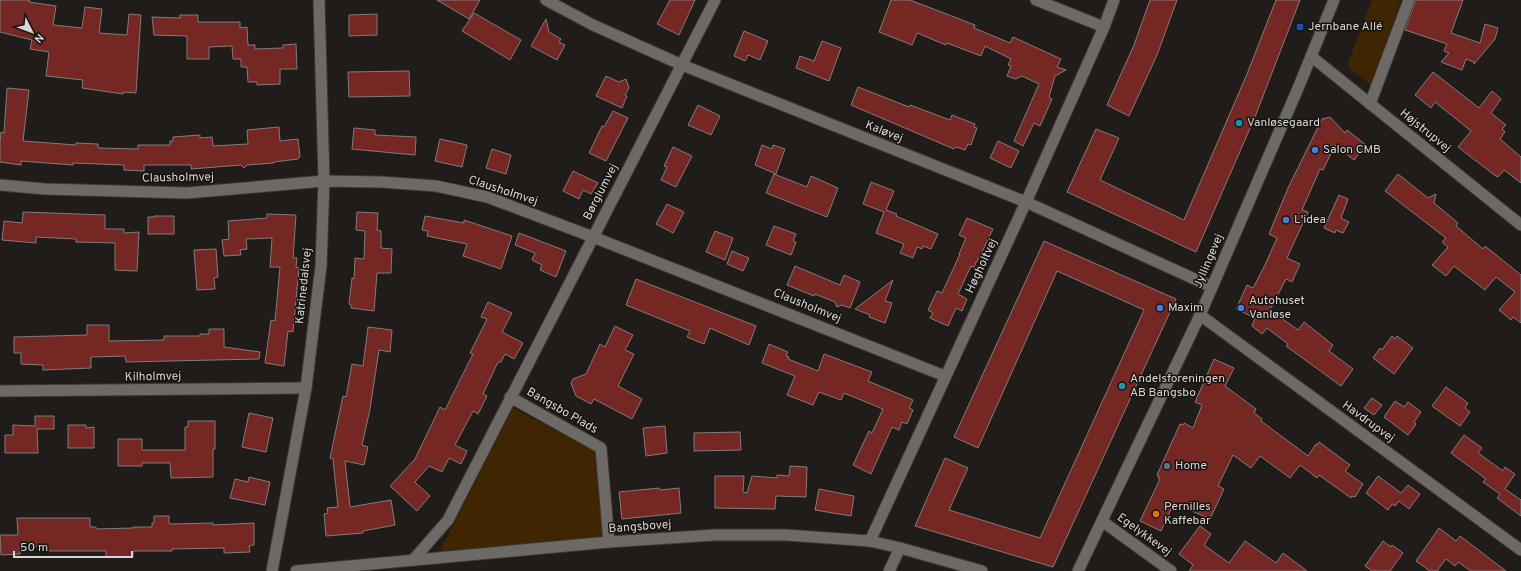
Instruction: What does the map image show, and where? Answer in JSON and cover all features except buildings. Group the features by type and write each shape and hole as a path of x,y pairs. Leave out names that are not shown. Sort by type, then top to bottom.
{"street":[{"name":"Katrinedalsvej","path":"272,571 306,388 321,266 324,181 319,0"},
{"name":"Kaløvej","path":"546,0 593,25 682,65 1026,202 1212,287"},
{"name":"Børglumvej","path":"510,397 715,0"},
{"path":"1036,0 1104,27"},
{"name":"Høgholtvej","path":"870,542 1026,202 1104,27 1114,0"},
{"name":"Jyllingevej","path":"1078,571 1200,315 1312,57 1334,0"},
{"path":"1370,104 1409,0"},
{"name":"Højstrupvej","path":"1312,57 1521,225"},
{"name":"Clausholmvej","path":"0,185 45,189 187,193 324,181 381,182 436,186 487,197 593,236 945,376"},
{"name":"Havdrupvej","path":"1200,315 1521,550"},
{"name":"Kilholmvej","path":"0,391 306,388"},
{"name":"Bangsbo Plads","path":"413,560 448,520 510,397 601,448 609,542"},
{"name":"Egelykkevej","path":"1102,521 1171,571"},
{"name":"Bangsbovej","path":"296,571 609,542 730,535 786,535 870,542 900,548 982,571"},
{"path":"889,571 900,548"}],"shaded area":[{"path":"1372,0 1401,0 1371,85 1350,69 1348,63"},
{"path":"513,408 596,451 604,538 440,551"}],"place":[{"name":"Jernbane Allé","path":"1300,27"},
{"name":"Vanløsegaard","path":"1239,123"},
{"name":"Salon CMB","path":"1315,150"},
{"name":"L'idea","path":"1286,220"},
{"name":"Maxim","path":"1160,308"},
{"name":"Autohuset Vanløse","path":"1241,308"},
{"name":"Andelsforeningen AB Bangsbo","path":"1122,386"},
{"name":"Home","path":"1167,466"},
{"name":"Pernilles Kaffebar","path":"1156,514"}]}
